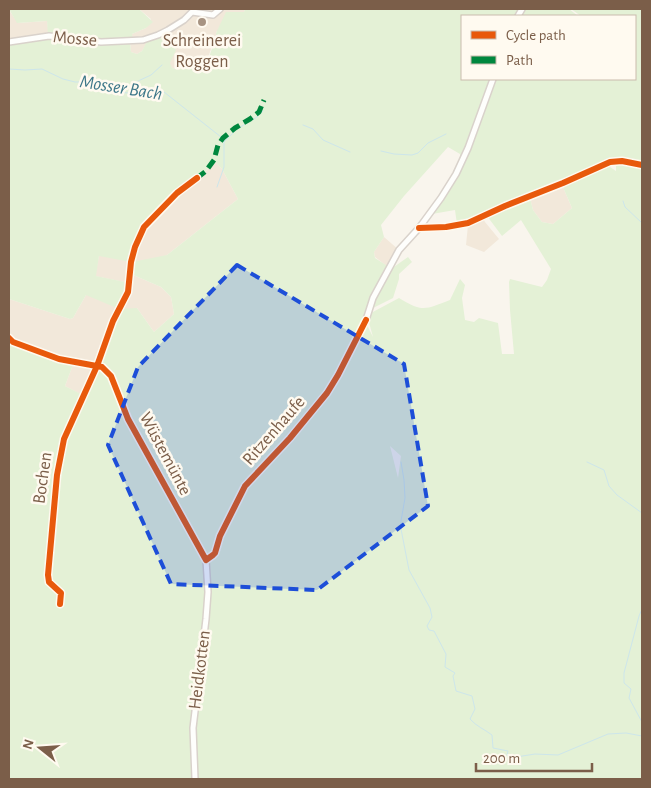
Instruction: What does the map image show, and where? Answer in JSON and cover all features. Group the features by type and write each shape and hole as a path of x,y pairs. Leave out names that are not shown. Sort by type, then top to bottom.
{"street":[{"name":"Mosse","path":"9,42 49,36 101,42 148,39 168,30 184,20 192,12 213,15 220,9"},
{"name":"Ritzenhaufe","path":"206,560 213,555 220,536 245,486 290,438 327,393 338,375 369,313 373,298 399,250 419,228 456,174 468,148 493,80"},
{"path":"419,228 446,227 468,223 610,162 622,161 642,164"},
{"path":"9,338 13,342 58,359 97,366 113,321 128,292 131,262 144,227 177,193 197,178"},
{"name":"Wüstemünte","path":"97,366 102,367 112,376 128,419 206,560"},
{"name":"Bochen","path":"60,604 59,590 49,582 48,575 59,460 64,439 97,366"},
{"name":"Heidkotten","path":"195,779 193,728 206,618 208,592 206,560"}],"highlighted area":[{"path":"237,265 404,364 428,506 317,590 171,584 108,445 138,367"}],"shaded area":[{"path":"139,9 245,9 244,12 216,32 216,37 204,67 179,70 172,68 149,39 142,51 137,54 131,52 130,41 132,34 146,28 151,19"},
{"path":"9,10 18,23 47,21 49,36 9,42"},
{"path":"214,160 222,169 238,199 167,255 131,274 161,287 171,297 174,314 154,332 137,308 84,396 65,386 74,362 13,342 9,336 9,299 70,319 73,318 86,295 129,283 95,276 99,256 144,227 206,171"},
{"path":"562,185 572,208 553,224 542,222 533,210 530,198"},
{"path":"483,218 499,239 484,252 466,245 468,225"},
{"path":"384,237 399,250 389,268 375,257 374,252"}],"green space":[{"path":"9,9 139,9 153,22 146,28 132,34 133,39 100,40 48,35 47,21 17,23"},
{"path":"245,9 521,9 518,15 461,15 461,80 636,80 636,15 580,15 571,9 642,9 642,779 9,779 9,338 13,342 59,359 74,362 65,386 83,395 98,368 110,378 137,440 203,561 208,588 208,563 216,553 246,487 291,439 328,394 339,377 366,323 373,337 368,319 371,313 399,298 419,308 430,307 450,300 460,279 465,285 462,298 465,320 474,322 479,318 498,323 502,354 514,354 510,310 510,279 542,287 551,269 521,220 502,236 487,216 530,198 533,210 542,222 553,224 572,208 562,185 607,165 616,171 616,159 457,224 455,210 432,214 452,185 460,166 460,154 448,147 381,225 384,237 374,252 375,258 389,267 335,375 325,391 244,486 219,535 213,552 205,556 128,419 111,376 102,367 97,366 119,309 86,295 73,318 70,319 9,299 9,43 51,38 100,43 130,42 131,52 137,54 142,51 148,39 168,30 176,50 170,63 172,68 179,70 187,58 204,67 226,12 244,12","holes":["214,160 222,169 238,199 167,255 132,262 144,227 177,193 206,171","99,256 131,262 131,274 161,287 171,297 174,314 154,332 137,308 120,309 130,283 96,276","390,446 401,456 398,478"]},
{"path":"522,9 569,9 577,15 519,15"},
{"path":"408,257 412,262 399,274 393,298 372,308 374,299 391,269"}],"waterway":[{"path":"122,91 123,88 151,75 162,65"},
{"name":"Mosser Bach","path":"9,69 42,69 63,79 98,84 119,92 154,96 164,92 221,137"},
{"name":"Mosser Bach","path":"223,141 263,111"},
{"name":"Mosser Bach","path":"303,125 313,129 323,140 350,152"},
{"name":"Mosser Bach","path":"381,151 412,155 418,153 428,143 446,134"},
{"path":"217,187 224,167 224,142"},
{"path":"623,201 625,207 642,223"},
{"path":"401,462 405,498 401,529 409,570 430,608 432,617 427,626 429,630 434,631 446,654 445,667 455,673 453,676 456,691 472,696 475,709 470,719 477,726 492,735 493,748 508,751 507,755 510,758 535,754 558,755 608,734 626,733 642,736"},
{"path":"587,462 604,470 609,486 617,495 642,513"},
{"path":"642,609 624,673 624,683 631,689 629,698 642,722"}],"marked path":[{"path":"197,178 206,171 214,160 218,145 223,138 259,112 264,100"}],"cycle path":[{"path":"419,228 446,227 468,223 610,162 622,161 642,165"},
{"path":"60,604 61,593 49,582 48,575 57,475 64,439 97,366 113,321 128,292 131,262 144,227 177,193 197,178"},
{"path":"9,338 13,342 59,359 102,367 111,376 128,419 206,560 215,553 220,536 245,486 290,438 327,393 366,320"}],"place":[{"name":"Schreinerei Roggen","path":"202,22"}]}
